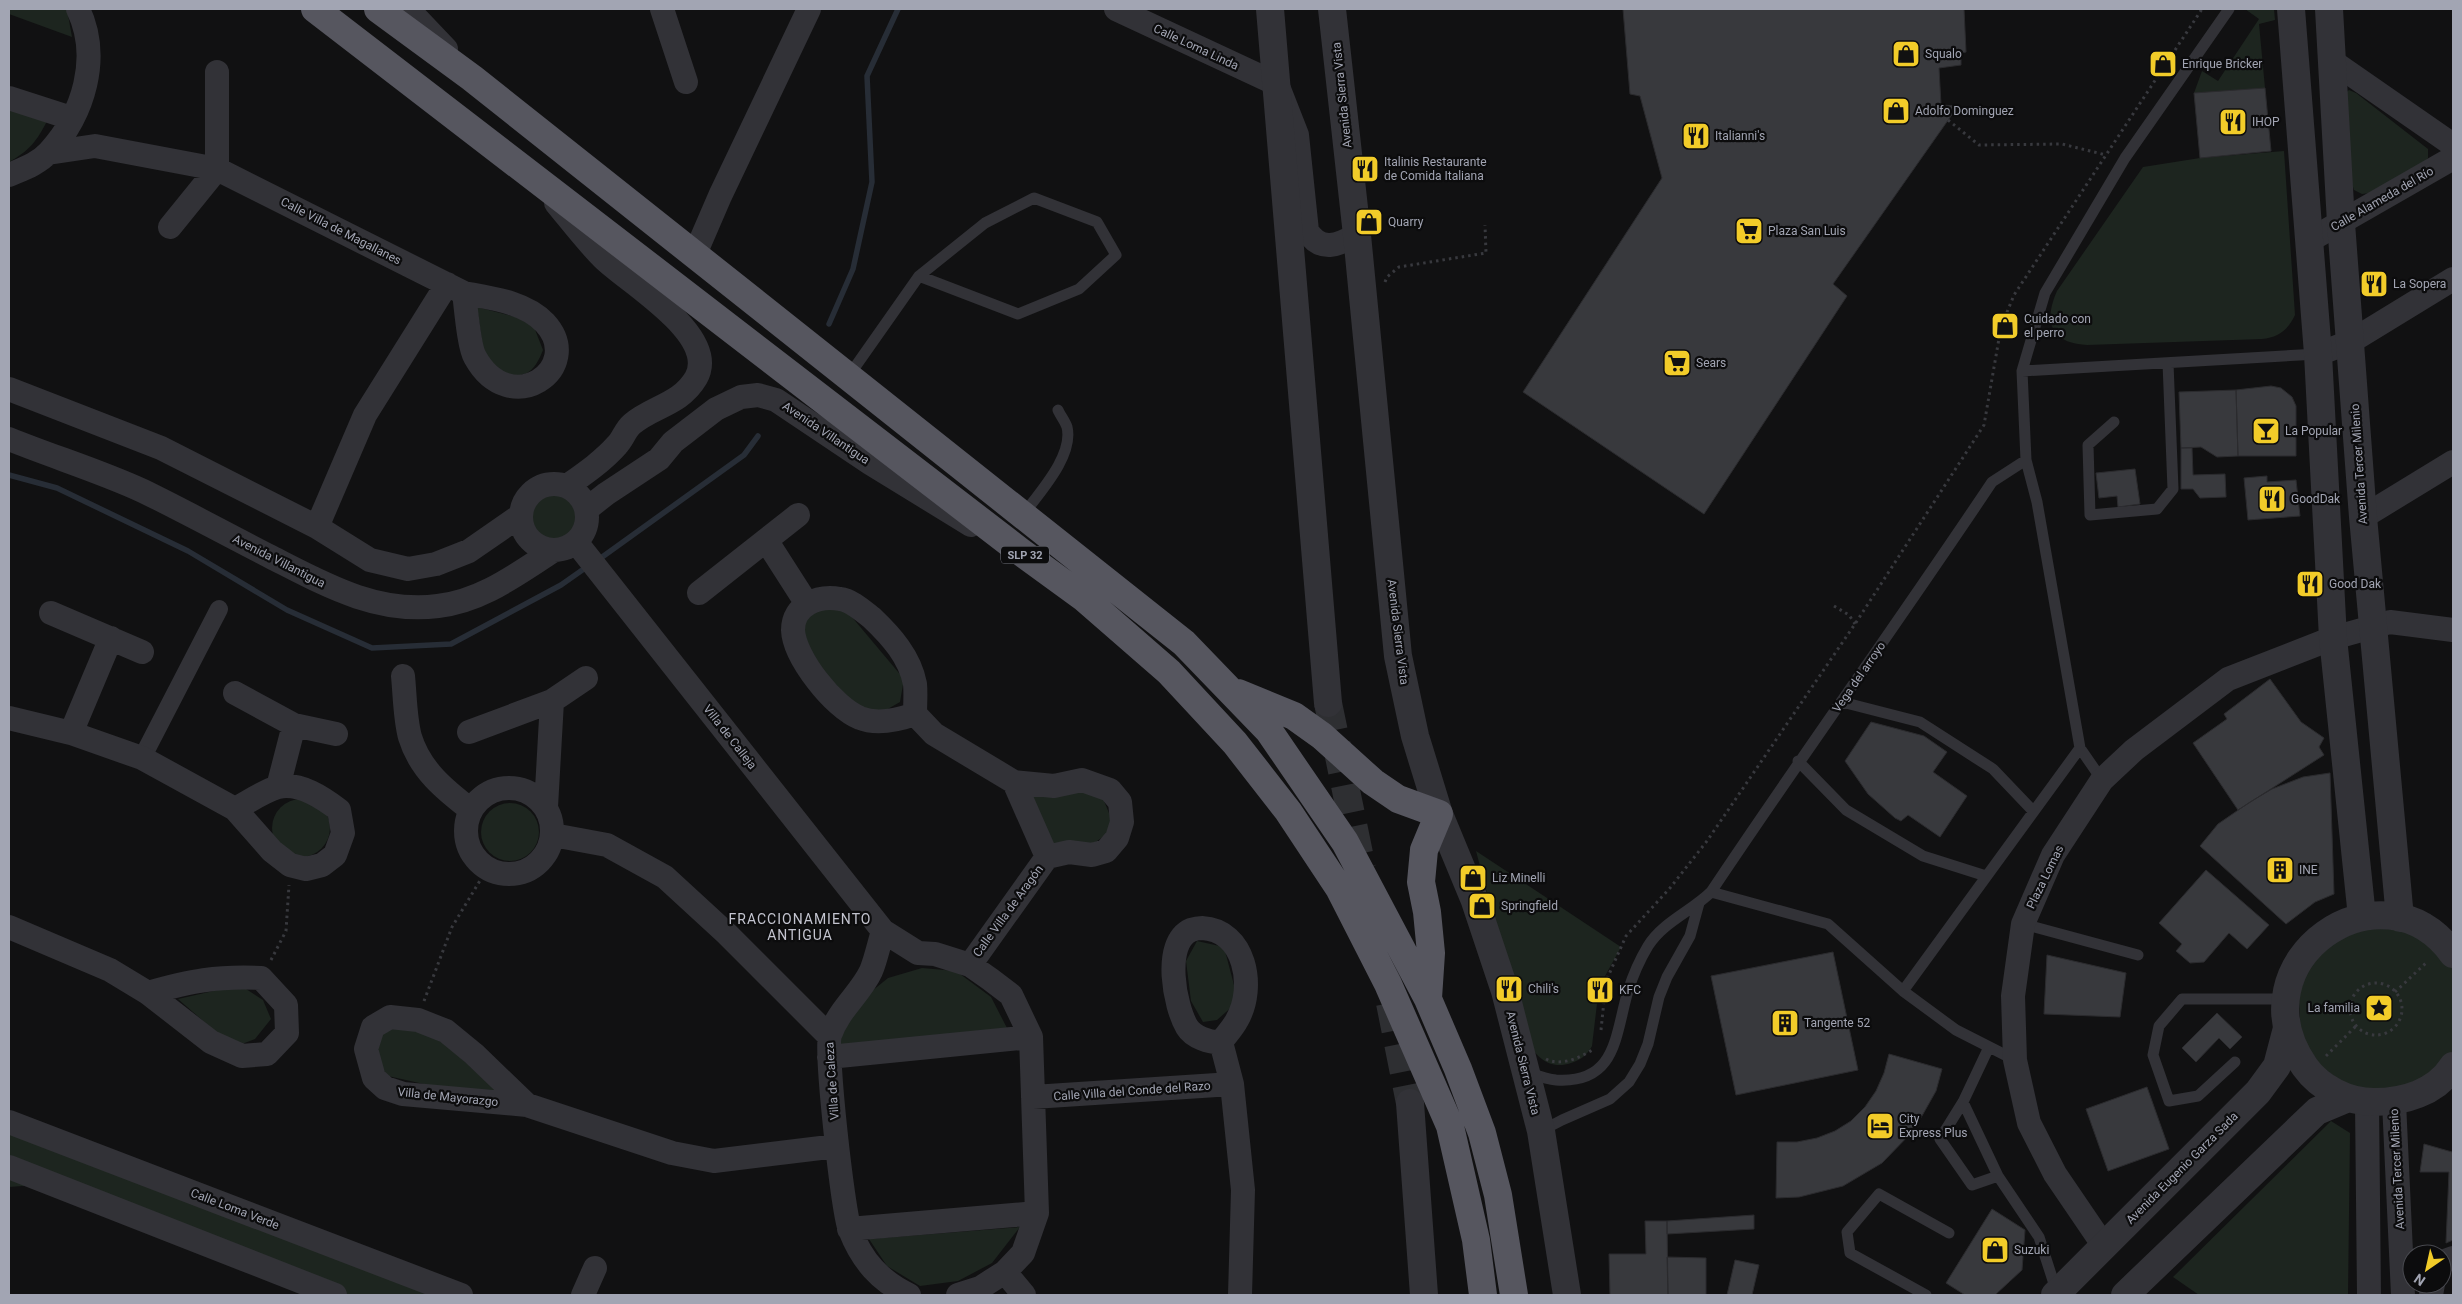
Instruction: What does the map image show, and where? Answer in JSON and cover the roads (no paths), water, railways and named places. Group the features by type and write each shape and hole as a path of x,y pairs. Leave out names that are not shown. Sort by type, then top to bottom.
{"highway":[{"name":"SLP 32","path":"315,9 1021,552 1084,598 1169,672 1236,743 1288,811 1339,888 1388,984 1450,1126 1476,1240 1483,1295"},
{"name":"SLP 32","path":"378,9 472,78 1184,642 1268,731 1345,842 1428,998 1482,1133 1498,1195 1514,1295"},
{"path":"1228,688 1294,716 1322,736 1373,782 1398,799 1439,814 1424,850 1421,882 1428,912 1431,953 1428,998"}],"street":[{"path":"9,176 34,164 48,153 71,118 82,96 89,71 89,45 83,20 78,9"},
{"path":"408,9 472,78"},
{"path":"662,9 686,82"},
{"path":"694,254 809,9"},
{"name":"Calle Loma Linda","path":"1116,9 1277,84"},
{"path":"1270,9 1328,703"},
{"name":"Avenida Sierra Vista","path":"1332,9 1357,235 1398,656 1415,736 1439,814 1474,901 1533,1064 1541,1131 1568,1295"},
{"path":"2291,9 2318,354 2333,638 2362,917"},
{"name":"Avenida Tercer Milenio","path":"2329,9 2341,222 2363,517 2400,918"},
{"path":"2332,61 2453,145"},
{"path":"170,227 217,169 217,72"},
{"path":"1277,84 1298,135 1307,231 1312,240 1336,246 1357,235"},
{"path":"9,98 71,118 95,146"},
{"name":"Calle Villa de Magallanes","path":"48,153 95,146 217,169 455,289 365,415 317,528"},
{"name":"Calle Alameda del Río","path":"2310,240 2453,158"},
{"path":"535,179 603,258 679,322 691,335 697,348 700,366 692,384 672,403 647,414 630,426 618,445 568,486"},
{"path":"2318,354 2350,342 2453,279"},
{"path":"9,390 161,448 317,528 370,560 408,569 436,564 469,551 521,515"},
{"name":"Avenida Villantigua","path":"587,509 659,459 672,442 716,409 742,398 758,395 776,400 939,507 1021,552"},
{"path":"647,414 672,442"},
{"name":"Avenida Villantigua","path":"9,440 141,491 326,586 360,599 400,608 438,606 467,600 496,587 553,551"},
{"path":"618,445 642,469"},
{"path":"2363,517 2453,462"},
{"path":"546,484 568,486 576,492 587,509 586,527 580,547 569,547 553,551 544,549 530,540 521,524 521,515 526,500 536,488 546,484"},
{"path":"699,593 798,515"},
{"path":"766,540 807,604"},
{"name":"Villa de Calleja","path":"580,547 883,932"},
{"path":"822,598 841,599 863,610 883,629 904,654 915,684 915,714 901,719 878,721 860,718 844,710 831,697 799,654 793,630 796,615 807,604 822,598"},
{"path":"142,758 219,609"},
{"path":"51,612 142,652"},
{"name":"Plaza Lomas","path":"2104,1246 2055,1174 2030,1123 2015,1060 2013,996 2023,924 2053,855 2102,780 2134,750 2228,679 2333,638 2390,622 2453,630"},
{"path":"71,732 110,638"},
{"path":"403,676 410,737 421,762 441,786 471,810"},
{"path":"469,732 552,701 586,678"},
{"path":"235,693 294,725 336,734"},
{"path":"546,807 552,701"},
{"name":"Calle Villa de Aragón","path":"915,714 934,734 1014,782 1054,786 1082,780 1110,790 1120,802 1122,822 1117,838 1106,851 1092,855 1069,852 1047,857 970,965"},
{"path":"9,718 71,732 142,758 235,809 272,851 290,865 306,869 322,865 335,855 343,833 339,810 320,796 298,788 278,787 235,809"},
{"path":"278,787 294,725"},
{"name":"Calle Villa de Aragón","path":"1014,782 1047,857"},
{"path":"507,787 522,789 535,796 546,807 552,821 553,836 549,849 542,861 531,869 518,874 503,874 487,869 470,851 466,838 466,824 471,810 480,798 492,790 507,787"},
{"path":"553,836 607,845 665,877 727,934 829,1046 1031,1037"},
{"path":"2450,949 2425,928 2400,918 2381,915 2362,917 2333,927 2310,945 2293,970 2285,998 2286,1028 2295,1052 2309,1072 2327,1088 2358,1100 2394,1102 2412,1097 2433,1086 2453,1066"},
{"path":"9,927 110,970 148,993 211,1042 242,1056 267,1054 287,1033 286,1005 261,978 229,976 195,980 148,993"},
{"path":"1215,929 1224,934 1235,947 1247,978 1246,995 1238,1020 1221,1042 1209,1042 1188,1029 1174,990 1173,960 1180,941 1189,930 1215,929"},
{"path":"883,932 918,952 935,954 970,965 1011,995 1031,1037 1037,1213 1022,1253 1005,1272 980,1288 958,1295"},
{"name":"Villa de Caleza","path":"883,932 870,972 842,1010 829,1046 837,1146 849,1229 867,1263 889,1286 909,1295"},
{"name":"Villa de Mayorazgo","path":"527,1104 474,1054 446,1032 418,1020 390,1017 373,1027 366,1049 374,1078 385,1088 403,1094 527,1104 672,1153 714,1161 837,1146"},
{"name":"Avenida Eugenio Garza Sada","path":"2056,1294 2258,1092 2277,1066 2286,1028"},
{"path":"1221,1042 1232,1084 1243,1190 1240,1295"},
{"name":"Calle Villa del Conde del Razo","path":"1033,1097 1232,1084"},
{"path":"2358,1100 2370,1286 2402,1287"},
{"path":"2125,1295 2317,1111 2358,1100"},
{"name":"Avenida Tercer Milenio","path":"2394,1102 2402,1266"},
{"path":"1410,1103 1424,1295"},
{"name":"Calle Loma Verde","path":"9,1122 461,1295"},
{"path":"9,1167 335,1295"},
{"path":"9,1187 52,1184"},
{"path":"849,1229 1037,1213"},
{"path":"583,1295 595,1268"},
{"path":"1005,1272 1024,1295"}],"lane":[{"path":"2102,780 2080,748 2037,502 2026,460 2022,371 2045,293 2125,158 2228,9"},
{"path":"848,377 919,276 985,223 1034,198 1098,222 1116,255 1078,289 1018,314 919,276"},
{"path":"2022,371 2318,354"},
{"path":"2114,422 2088,445 2090,515 2156,509 2165,501 2173,489 2168,363"},
{"path":"1023,515 1055,470 1067,448 1067,428 1058,410"},
{"name":"Vega del arroyo","path":"1533,1064 1554,1080 1574,1080 1591,1074 1604,1064 1614,1049 1635,968 1650,943 1672,921 1699,903 1711,892 1798,761 1842,702 1992,482 2026,460"},
{"path":"1842,702 1920,722 1993,769 2033,812"},
{"path":"1903,991 2080,748"},
{"path":"1798,761 1846,810 1923,856 1986,876"},
{"path":"1711,892 1828,924 1903,991 1956,1030 2015,1060"},
{"path":"1541,1131 1610,1099 1629,1082 1640,1064 1648,1044 1659,998 1667,977 1690,936 1699,903"},
{"path":"2023,924 2138,956"},
{"path":"2234,1062 2198,1096 2169,1101 2153,1055 2159,1026 2182,999 2285,998"},
{"path":"1989,1047 1963,1102 1940,1139 1972,1185 1998,1176"},
{"path":"1963,1102 1998,1176 2039,1238 2056,1294"},
{"path":"1926,1295 1850,1254 1847,1232 1879,1194 1949,1233"}],"waterway":[{"path":"829,324 853,269 872,182 867,76 898,9"},
{"path":"598,560 744,455 758,436"},
{"path":"9,475 57,488 188,551 287,610 372,648 451,644 561,585 588,566"}],"tunnel":[{"path":"1328,703 1362,868"},
{"path":"1390,1003 1410,1103"}],"place":[{"name":"Squalo","path":"1906,54"},
{"name":"Enrique Bricker","path":"2163,64"},
{"name":"Adolfo Dominguez","path":"1896,111"},
{"name":"IHOP","path":"2233,122"},
{"name":"Italianni's","path":"1696,136"},
{"name":"Italinis Restaurante de Comida Italiana","path":"1365,169"},
{"name":"Quarry","path":"1369,222"},
{"name":"Plaza San Luis","path":"1749,231"},
{"name":"La Sopera","path":"2374,284"},
{"name":"Cuidado con el perro","path":"2005,326"},
{"name":"Sears","path":"1677,363"},
{"name":"La Popular","path":"2266,431"},
{"name":"GoodDak","path":"2272,499"},
{"name":"Good Dak","path":"2310,584"},
{"name":"INE","path":"2280,870"},
{"name":"Liz Minelli","path":"1473,878"},
{"name":"Springfield","path":"1482,906"},
{"name":"Chili's","path":"1509,989"},
{"name":"KFC","path":"1600,990"},
{"name":"La familia","path":"2379,1008"},
{"name":"Tangente 52","path":"1785,1023"},
{"name":"City Express Plus","path":"1880,1126"},
{"name":"Suzuki","path":"1995,1250"}],"district":[{"name":"FRACCIONAMIENTO ANTIGUA","path":"800,928"}]}
